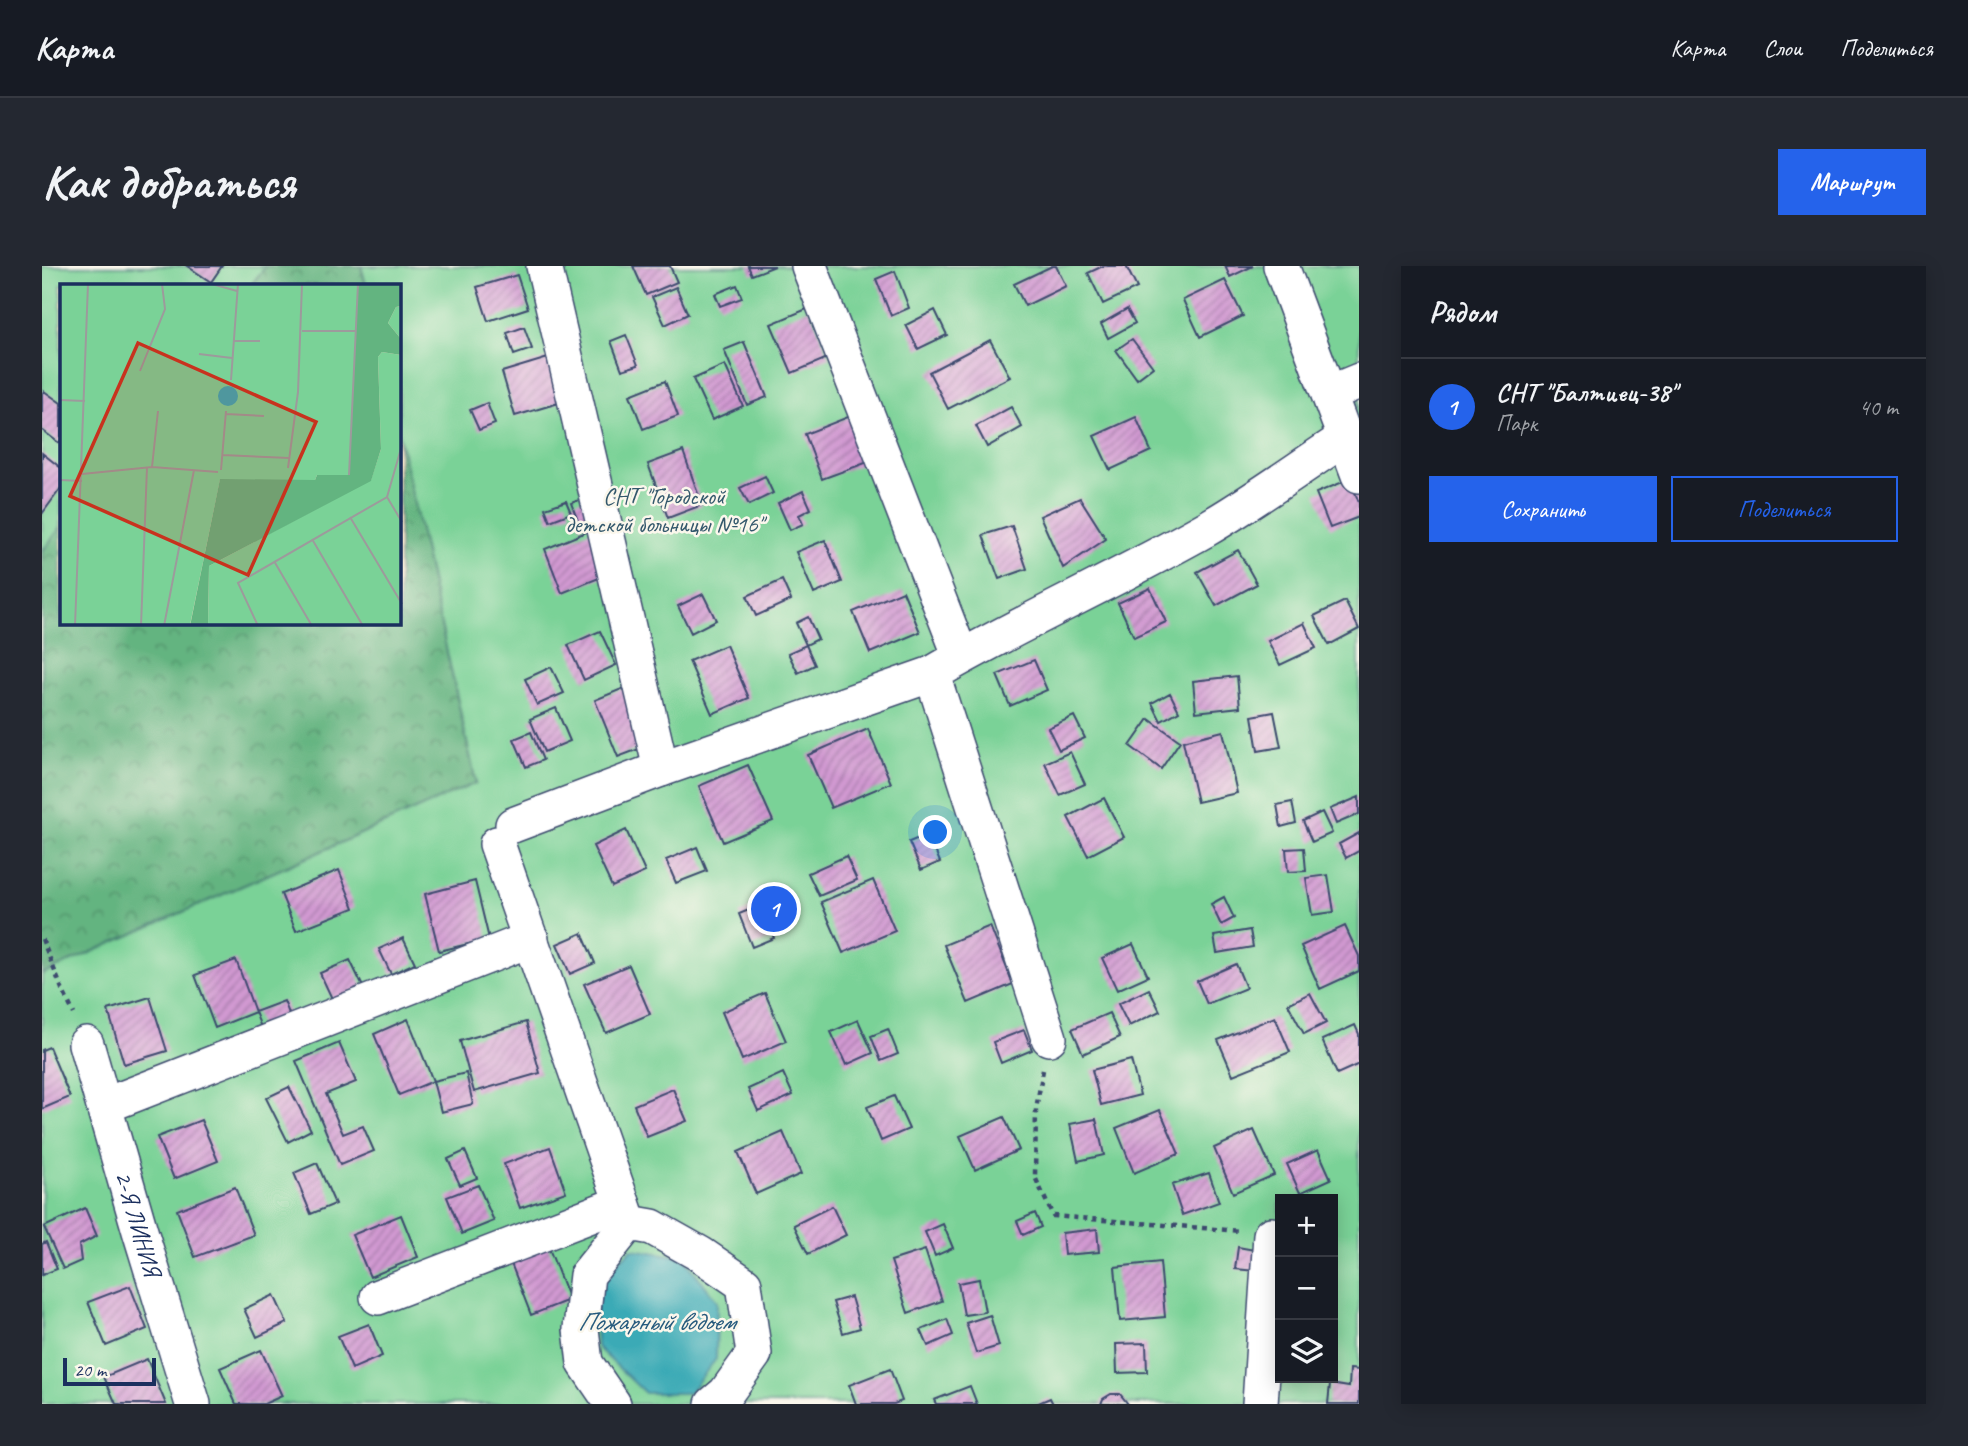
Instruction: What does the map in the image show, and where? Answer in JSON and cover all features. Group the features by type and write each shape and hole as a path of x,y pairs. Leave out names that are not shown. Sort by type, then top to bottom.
{"street":[{"path":"544,266 661,769"},
{"path":"809,266 947,665 1049,1038"},
{"path":"1281,266 1344,387 1345,438 1359,475"},
{"path":"713,1404 726,1393 754,1354 744,1284 700,1254 626,1213 531,939 505,834 661,769 947,665 1209,528 1345,438"},
{"path":"104,1106 531,939"},
{"name":"2-Я ЛИНИЯ","path":"86,1044 193,1404"},
{"path":"378,1297 626,1213"},
{"path":"613,1404 585,1363 581,1329 587,1275 626,1213"},
{"path":"1260,1404 1270,1235"}],"path":[{"path":"42,939 86,1044"},
{"path":"1049,1038 1036,1108 1035,1177 1053,1216 1270,1235"}],"green space":[{"path":"42,266 266,266 252,284 60,284 60,528 42,552"},
{"path":"266,266 361,266 366,284 252,284"},
{"name":"СНТ ''Городской детской больницы №16''","path":"361,266 1359,266 1359,1404 42,1404 42,974 476,783 401,445 401,284 366,284"},
{"path":"401,445 476,783 42,974 42,552 60,528 60,625 401,625"}],"water":[{"name":"Пожарный водоем","path":"632,1249 683,1257 717,1301 716,1359 689,1393 645,1393 597,1347 595,1283"}],"building":[{"path":"187,266 222,266 211,282"},
{"path":"633,266 670,266 677,282 646,295"},
{"path":"748,266 775,266 752,275"},
{"path":"1056,266 1066,286 1025,306 1014,284"},
{"path":"1103,266 1126,266 1137,288 1103,304 1088,273"},
{"path":"1225,266 1253,266 1230,277"},
{"path":"895,271 909,308 891,316 876,279"},
{"path":"517,275 528,308 488,321 477,287"},
{"path":"1225,280 1243,316 1200,337 1183,300"},
{"path":"737,285 742,298 720,306 715,294"},
{"path":"676,287 688,314 665,325 652,297"},
{"path":"809,308 830,357 792,373 771,324"},
{"path":"1127,309 1135,323 1108,338 1101,324"},
{"path":"935,310 947,335 918,349 906,325"},
{"path":"524,327 532,349 514,355 507,333"},
{"path":"626,335 638,365 622,370 611,341"},
{"path":"1132,339 1153,367 1137,379 1116,350"},
{"path":"990,340 1010,377 948,409 929,372"},
{"path":"744,342 767,397 747,405 724,350"},
{"path":"548,358 562,402 515,416 502,372"},
{"path":"725,365 743,406 712,420 693,379"},
{"path":"665,381 678,416 643,429 630,395"},
{"path":"44,391 60,402 59,443 42,430"},
{"path":"487,403 495,424 479,430 470,410"},
{"path":"1011,407 1022,427 987,447 976,426"},
{"path":"853,415 871,461 822,479 805,434"},
{"path":"1136,417 1151,451 1110,470 1094,436"},
{"path":"683,451 702,505 668,518 648,464"},
{"path":"42,453 60,467 60,489 42,514"},
{"path":"765,476 773,493 749,505 740,488"},
{"path":"1350,479 1359,503 1359,517 1330,528 1316,493"},
{"path":"803,491 811,509 799,515 803,524 790,530 778,503"},
{"path":"587,497 596,519 580,526 571,503"},
{"path":"1080,498 1106,539 1063,568 1040,516"},
{"path":"566,501 571,513 550,521 545,508"},
{"path":"1012,526 1027,569 999,579 983,535"},
{"path":"591,530 609,574 562,593 545,549"},
{"path":"825,540 842,582 814,594 796,552"},
{"path":"1238,550 1257,584 1216,606 1197,572"},
{"path":"782,580 791,600 756,616 747,596"},
{"path":"1150,588 1166,622 1134,637 1118,603"},
{"path":"903,591 920,632 870,653 853,612"},
{"path":"703,594 716,620 691,633 678,606"},
{"path":"1345,601 1359,629 1329,645 1314,616"},
{"path":"808,617 818,639 806,645 796,623"},
{"path":"1304,623 1316,648 1280,665 1268,641"},
{"path":"600,631 616,665 584,680 568,645"},
{"path":"726,645 749,698 712,714 689,661"},
{"path":"806,645 815,665 798,673 788,653"},
{"path":"1034,660 1047,690 1010,706 997,675"},
{"path":"551,667 564,693 537,705 525,679"},
{"path":"1237,676 1240,707 1196,712 1193,681"},
{"path":"624,688 647,746 618,757 595,700"},
{"path":"1170,693 1179,711 1161,721 1152,703"},
{"path":"556,708 570,741 544,752 530,719"},
{"path":"1274,712 1281,747 1258,751 1252,716"},
{"path":"1074,716 1085,738 1059,750 1048,728"},
{"path":"1149,719 1180,741 1161,769 1130,746"},
{"path":"868,729 891,783 831,808 808,755"},
{"path":"1223,731 1237,793 1197,802 1183,741"},
{"path":"531,732 543,760 526,767 514,739"},
{"path":"1070,752 1085,784 1060,795 1045,763"},
{"path":"748,765 773,821 723,842 699,786"},
{"path":"1359,797 1359,814 1336,824 1330,809"},
{"path":"1104,798 1124,837 1088,856 1068,817"},
{"path":"1292,802 1296,823 1281,827 1277,805"},
{"path":"1322,812 1332,833 1312,842 1303,821"},
{"path":"626,830 645,872 612,887 593,846"},
{"path":"1359,833 1359,851 1346,858 1339,844"},
{"path":"928,834 940,862 921,870 909,842"},
{"path":"697,847 707,871 676,883 666,860"},
{"path":"1304,848 1306,871 1288,872 1286,849"},
{"path":"846,856 857,880 819,896 808,873"},
{"path":"339,870 354,908 296,931 281,894"},
{"path":"1328,875 1334,912 1312,915 1306,878"},
{"path":"873,880 895,931 843,953 821,902"},
{"path":"475,881 489,939 439,951 425,894"},
{"path":"1224,897 1234,918 1221,925 1211,904"},
{"path":"761,905 774,938 752,947 739,914"},
{"path":"990,926 1013,984 968,1003 944,945"},
{"path":"1345,926 1359,956 1359,971 1320,989 1301,946"},
{"path":"1250,930 1253,947 1217,953 1214,936"},
{"path":"582,933 595,963 570,974 557,944"},
{"path":"403,938 415,963 391,974 379,949"},
{"path":"1133,944 1148,976 1117,990 1102,958"},
{"path":"236,960 255,1012 215,1028 195,975"},
{"path":"350,960 363,987 333,1001 320,973"},
{"path":"1236,964 1246,988 1207,1004 1197,981"},
{"path":"629,965 650,1014 606,1033 584,984"},
{"path":"1149,989 1160,1011 1129,1026 1118,1004"},
{"path":"765,993 786,1041 742,1060 722,1012"},
{"path":"1310,993 1326,1023 1304,1034 1288,1004"},
{"path":"150,997 167,1051 124,1064 108,1010"},
{"path":"284,1001 293,1024 264,1035 255,1012"},
{"path":"1109,1013 1120,1037 1083,1054 1072,1029"},
{"path":"1275,1017 1290,1052 1233,1075 1218,1040"},
{"path":"408,1019 433,1081 399,1095 374,1034"},
{"path":"858,1020 873,1053 846,1065 831,1032"},
{"path":"526,1022 540,1073 474,1092 460,1041"},
{"path":"1355,1025 1359,1034 1359,1064 1337,1074 1322,1040"},
{"path":"888,1029 898,1054 881,1061 871,1036"},
{"path":"1024,1030 1032,1050 1001,1063 993,1042"},
{"path":"339,1043 356,1082 326,1094 343,1134 363,1126 374,1151 340,1165 296,1061"},
{"path":"49,1047 70,1097 42,1109 42,1050"},
{"path":"1131,1060 1140,1095 1101,1105 1092,1070"},
{"path":"466,1073 473,1104 441,1112 433,1081"},
{"path":"783,1073 793,1095 758,1111 748,1089"},
{"path":"289,1087 311,1130 288,1142 266,1098"},
{"path":"673,1089 687,1121 647,1137 634,1105"},
{"path":"894,1096 909,1129 881,1141 867,1107"},
{"path":"1160,1110 1179,1154 1134,1173 1116,1128"},
{"path":"1004,1117 1019,1150 975,1170 960,1136"},
{"path":"1096,1119 1104,1155 1078,1161 1070,1124"},
{"path":"201,1120 218,1161 174,1179 157,1137"},
{"path":"1254,1130 1274,1175 1233,1193 1214,1148"},
{"path":"783,1132 801,1174 756,1194 738,1152"},
{"path":"550,1147 566,1192 520,1208 504,1164"},
{"path":"1318,1150 1331,1179 1300,1193 1287,1164"},
{"path":"465,1151 477,1178 460,1185 448,1159"},
{"path":"317,1163 335,1204 311,1214 294,1173"},
{"path":"1209,1173 1219,1202 1182,1215 1172,1185"},
{"path":"478,1185 494,1221 462,1234 447,1197"},
{"path":"235,1187 254,1235 195,1257 177,1210"},
{"path":"832,1206 846,1235 808,1254 794,1225"},
{"path":"85,1208 97,1236 79,1245 81,1261 63,1269 44,1227"},
{"path":"1035,1213 1041,1227 1023,1235 1017,1221"},
{"path":"401,1215 418,1257 370,1277 352,1235"},
{"path":"943,1224 953,1248 935,1256 925,1232"},
{"path":"1097,1229 1099,1252 1064,1255 1062,1233"},
{"path":"545,1238 569,1300 531,1315 507,1253"},
{"path":"46,1242 57,1269 42,1275 42,1244"},
{"path":"1238,1247 1260,1251 1256,1271 1235,1269"},
{"path":"925,1250 942,1301 908,1313 891,1261"},
{"path":"1160,1262 1165,1317 1120,1321 1115,1267"},
{"path":"979,1279 985,1312 964,1315 958,1283"},
{"path":"130,1286 147,1329 106,1346 88,1302"},
{"path":"274,1295 287,1323 257,1337 244,1309"},
{"path":"851,1297 860,1328 843,1333 833,1302"},
{"path":"990,1315 999,1346 976,1353 966,1323"},
{"path":"947,1319 953,1335 928,1346 921,1330"},
{"path":"369,1324 382,1356 352,1369 338,1336"},
{"path":"1146,1343 1147,1372 1117,1373 1116,1344"},
{"path":"261,1350 282,1396 264,1404 236,1404 220,1368"},
{"path":"147,1359 166,1404 116,1404 104,1377"},
{"path":"890,1369 902,1401 894,1404 856,1404 849,1385"},
{"path":"1350,1369 1359,1370 1359,1404 1328,1404 1330,1384 1349,1387"},
{"path":"970,1386 977,1404 936,1404 934,1400"},
{"path":"1111,1394 1120,1394 1128,1404 1101,1404 1103,1399"},
{"path":"1050,1398 1053,1404 1036,1404"}],"place":[{"name":"СНТ \"Балтиец-38\"","path":"774,909"}]}
